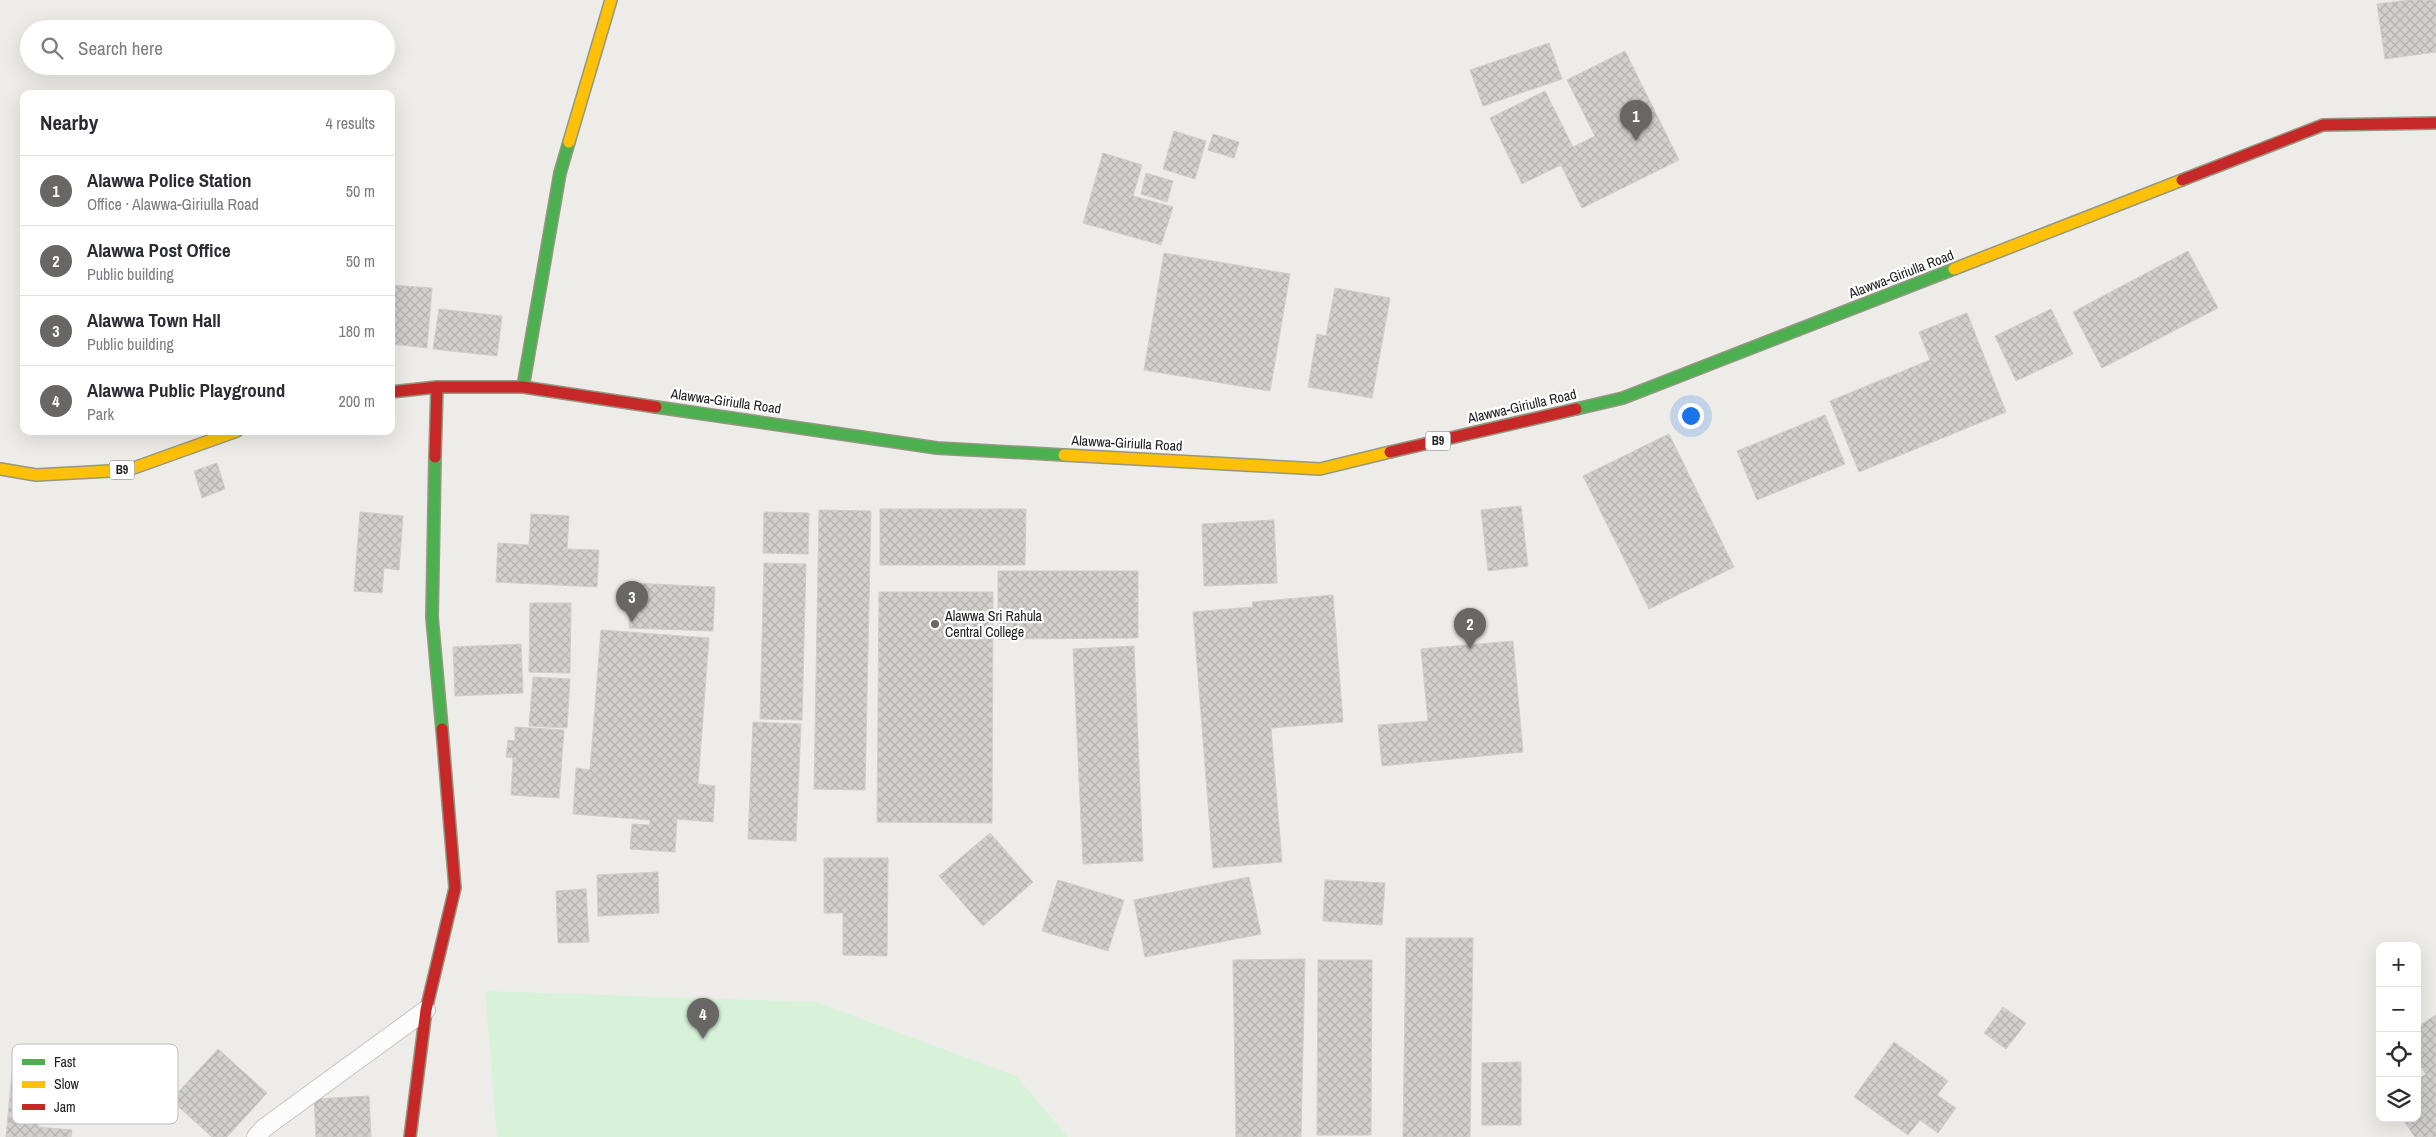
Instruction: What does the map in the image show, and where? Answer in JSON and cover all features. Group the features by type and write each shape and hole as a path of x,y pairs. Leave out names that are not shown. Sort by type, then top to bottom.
{"main road":[{"path":"523,387 560,173 612,0"},
{"name":"Alawwa-Giriulla Road","path":"395,392 437,387 523,387 937,448 1320,469 1624,398 2323,125 2436,123"},
{"path":"410,1137 426,1010 455,888 432,617 437,387"},
{"name":"B9","path":"0,469 36,475 128,470 226,435"}],"lane":[{"path":"256,1137 264,1128 426,1010"}],"green space":[{"path":"485,991 816,1002 1016,1076 1068,1137 497,1137"}],"building":[{"path":"2408,0 2436,0 2436,52 2385,59 2377,4"},
{"path":"1549,43 1562,79 1483,106 1470,70"},
{"path":"1625,51 1679,160 1582,208 1561,165 1522,184 1490,118 1545,91 1573,147 1595,136 1567,80"},
{"path":"1174,131 1206,141 1195,179 1163,169"},
{"path":"1213,134 1239,142 1234,158 1208,150"},
{"path":"1103,153 1142,165 1133,196 1173,207 1161,245 1083,223"},
{"path":"1146,173 1173,181 1167,202 1141,194"},
{"path":"2188,251 2218,308 2102,368 2073,312"},
{"path":"1164,253 1290,274 1270,391 1144,370"},
{"path":"395,285 432,288 427,348 395,344"},
{"path":"1335,288 1390,298 1372,398 1308,387 1317,334 1326,336"},
{"path":"439,309 502,316 497,356 433,349"},
{"path":"2051,309 2073,354 2016,381 1995,336"},
{"path":"1967,313 2006,412 1859,472 1830,401 1930,360 1919,332"},
{"path":"1825,415 1845,464 1757,500 1737,451"},
{"path":"1669,434 1734,567 1649,609 1583,476"},
{"path":"217,463 225,489 202,498 194,471"},
{"path":"1521,506 1528,566 1488,571 1481,510"},
{"path":"880,509 1026,509 1025,565 880,565"},
{"path":"819,510 871,511 865,790 814,789"},
{"path":"360,512 403,516 399,570 384,568 382,593 354,591"},
{"path":"764,512 809,513 808,554 763,553"},
{"path":"531,514 569,516 567,549 599,550 597,587 496,582 498,543 529,545"},
{"path":"1274,520 1277,583 1204,586 1202,524"},
{"path":"764,563 806,564 802,720 760,719"},
{"path":"998,571 1138,571 1138,638 998,639"},
{"path":"631,583 715,587 713,631 629,628"},
{"path":"879,592 993,592 992,823 877,822"},
{"path":"1333,595 1343,722 1271,728 1282,862 1213,868 1193,612 1253,607 1252,602"},
{"path":"530,603 571,603 570,673 529,672"},
{"path":"601,630 709,638 698,784 715,786 713,822 677,819 675,852 630,849 632,824 650,825 650,820 573,814 576,768 590,770"},
{"path":"1513,641 1523,752 1382,766 1378,725 1428,721 1421,649"},
{"path":"521,644 523,693 455,696 453,647"},
{"path":"1134,646 1143,861 1083,864 1073,649"},
{"path":"533,677 570,679 567,728 529,726"},
{"path":"753,722 801,724 796,841 748,839"},
{"path":"515,727 564,730 559,798 511,795 513,758 506,757 508,740 515,741"},
{"path":"990,833 1033,882 983,926 939,876"},
{"path":"824,858 888,858 887,956 843,955 843,913 824,913"},
{"path":"658,872 659,913 598,916 597,875"},
{"path":"1249,877 1261,934 1145,957 1134,900"},
{"path":"1058,880 1124,900 1108,951 1042,931"},
{"path":"1325,880 1385,883 1382,925 1323,921"},
{"path":"586,889 589,942 558,943 556,891"},
{"path":"1406,938 1473,938 1470,1137 1403,1137"},
{"path":"1305,959 1301,1137 1236,1137 1233,960"},
{"path":"1318,960 1372,960 1371,1135 1317,1135"},
{"path":"2003,1007 2026,1023 2006,1049 1984,1033"},
{"path":"2436,1015 2436,1137 2415,1137 2405,1122 2421,1122 2421,1077 2426,1074 2421,1067 2421,1024"},
{"path":"1894,1042 1948,1081 1937,1095 1956,1108 1938,1133 1920,1120 1908,1135 1854,1097"},
{"path":"218,1049 267,1093 227,1137 212,1137 178,1106 178,1092"},
{"path":"1521,1062 1521,1125 1482,1125 1482,1063"},
{"path":"12,1072 12,1124 38,1124 38,1127 72,1130 71,1137 6,1137"},
{"path":"369,1096 371,1137 316,1137 314,1099"}],"traffic: fast":[{"path":"523,387 560,173 569,142"},
{"path":"1576,409 1623,398 1954,269"},
{"path":"656,407 937,448 1064,455"},
{"path":"435,457 432,617 442,729"}],"traffic: slow":[{"path":"569,142 611,0"},
{"path":"1954,269 2182,180"},
{"path":"0,469 36,475 128,470 226,435"},
{"path":"1064,455 1320,469 1390,452"}],"traffic: jam":[{"path":"2182,180 2323,125 2436,123"},
{"path":"435,457 437,387"},
{"path":"395,392 437,387 523,387 656,407"},
{"path":"1390,452 1576,409"},
{"path":"410,1137 426,1010 455,888 442,729"}],"place":[{"name":"Alawwa Police Station","path":"1636,141"},
{"name":"Alawwa Town Hall","path":"632,622"},
{"name":"Alawwa Sri Rahula Central College","path":"935,624"},
{"name":"Alawwa Post Office","path":"1470,649"},
{"name":"Alawwa Public Playground","path":"703,1039"}]}
